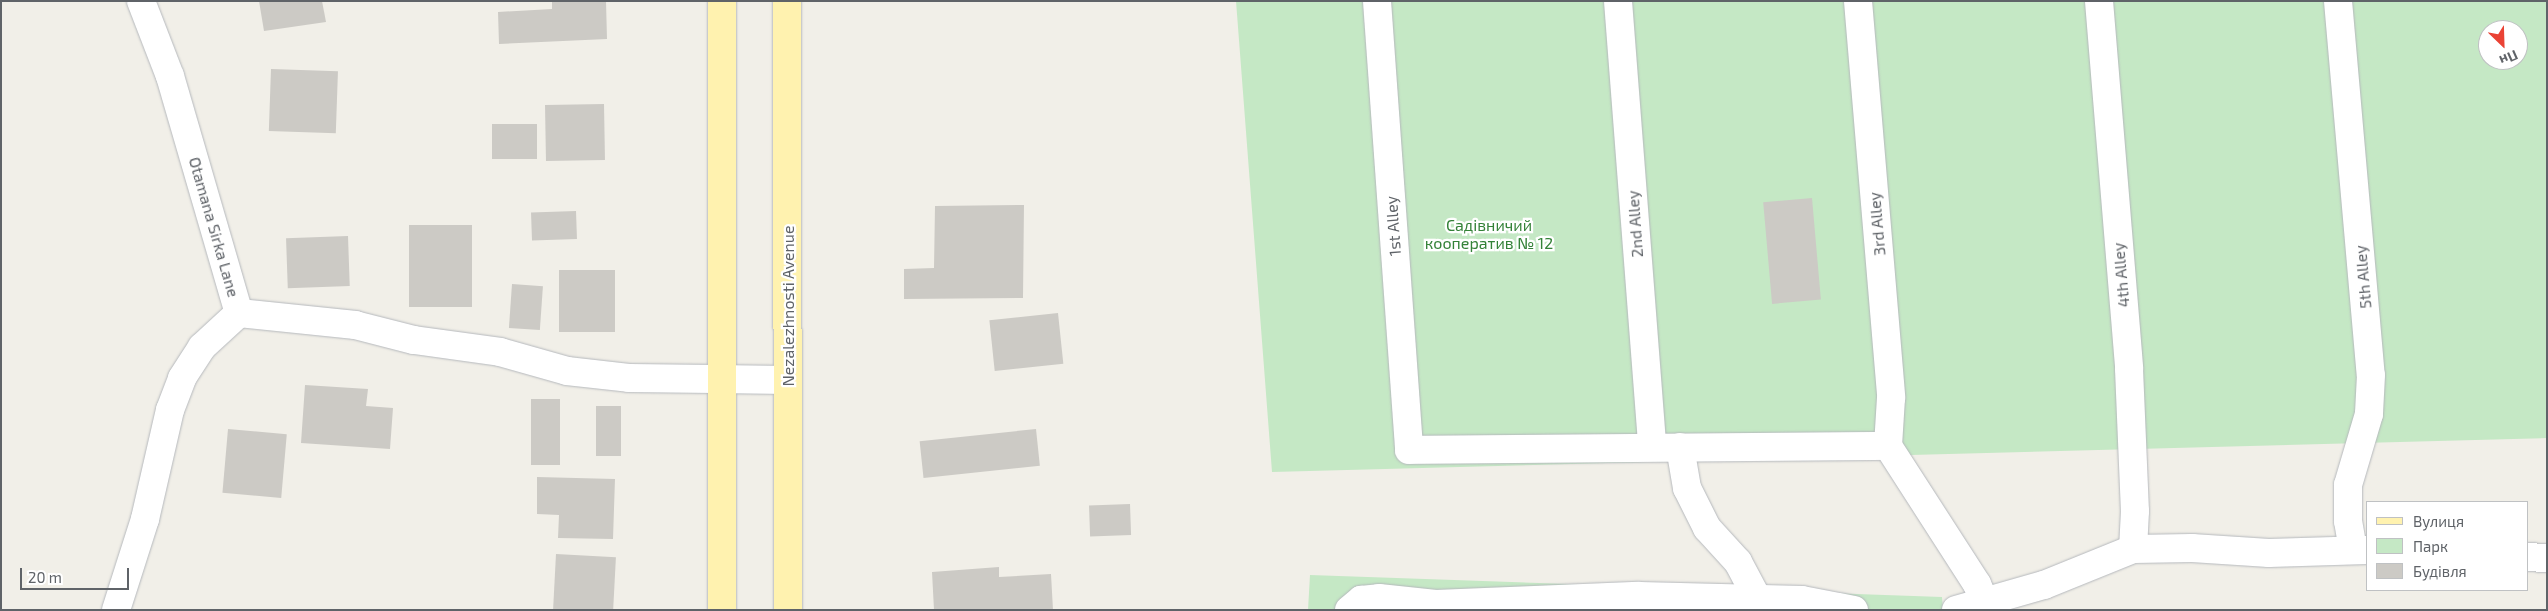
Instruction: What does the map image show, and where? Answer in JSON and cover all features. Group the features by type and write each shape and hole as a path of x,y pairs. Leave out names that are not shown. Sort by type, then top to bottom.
{"main road":[{"path":"722,1 722,610"},
{"name":"Nezalezhnosti Avenue","path":"787,1 788,610"}],"street":[{"name":"Otamana Sirka Lane","path":"116,610 145,519 170,410 182,378 202,348 239,313 170,76 141,1"},
{"name":"1st Alley","path":"1377,1 1408,450 1652,447"},
{"name":"2nd Alley","path":"1618,1 1652,447"},
{"name":"3rd Alley","path":"1858,1 1891,398 1888,446"},
{"name":"4th Alley","path":"2099,1 2129,369 2136,511 2133,549"},
{"name":"5th Alley","path":"2338,1 2371,375 2369,414 2348,485 2348,522 2360,550"},
{"path":"239,313 355,325 414,340 500,352 568,371 629,378 788,380"},
{"path":"1652,447 1888,446 1987,606"},
{"path":"1680,447 1687,488 1707,528 1738,562 1757,597"},
{"path":"1956,610 1987,606 2133,549 2192,548 2268,553 2360,550"},
{"path":"2528,557 2547,558"},
{"path":"1349,610 1361,600 1379,598 1436,604 1605,603 1757,597 1802,600 1854,610"}],"green space":[{"name":"Садівничий кооператив № 12","path":"1236,1 2547,1 2547,438 1272,472"},
{"path":"1310,575 1942,597 1943,610 1308,610"}],"building":[{"path":"259,1 322,1 326,22 264,31"},
{"path":"552,1 606,1 607,39 499,44 498,12 552,9"},
{"path":"271,69 338,71 336,133 269,131"},
{"path":"604,104 605,160 546,161 545,105"},
{"path":"492,124 537,124 537,159 492,159"},
{"path":"1812,198 1821,300 1772,304 1763,202"},
{"path":"1024,205 1023,298 904,299 904,269 934,268 935,206"},
{"path":"576,211 577,239 532,241 531,213"},
{"path":"409,225 472,225 472,307 409,307"},
{"path":"348,236 350,286 288,288 286,238"},
{"path":"559,270 615,270 615,332 559,332"},
{"path":"512,284 543,286 540,330 509,328"},
{"path":"1058,313 1063,364 995,371 989,320"},
{"path":"305,385 368,389 366,406 393,408 390,449 301,443"},
{"path":"531,399 560,399 560,465 531,465"},
{"path":"596,406 621,406 621,456 596,456"},
{"path":"228,429 287,434 281,498 222,493"},
{"path":"1036,429 1040,466 924,478 920,441"},
{"path":"537,477 615,479 613,539 558,538 559,515 537,514"},
{"path":"1130,504 1131,535 1090,536 1089,505"},
{"path":"556,554 616,557 613,610 553,610"},
{"path":"999,567 999,577 1051,574 1053,610 934,610 932,572"}]}
